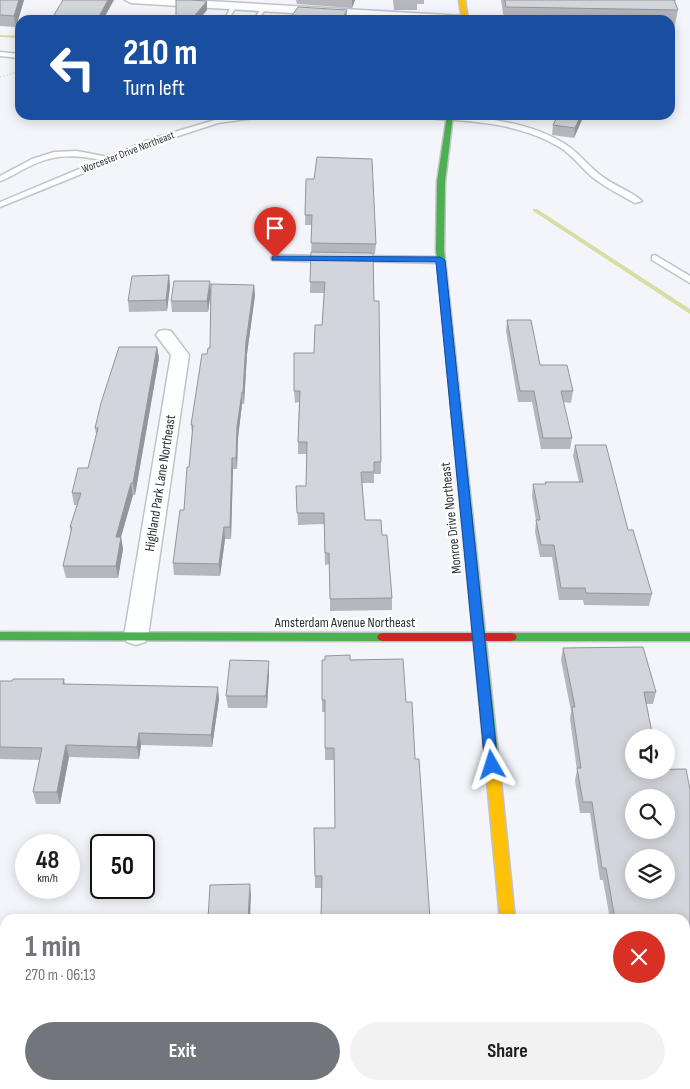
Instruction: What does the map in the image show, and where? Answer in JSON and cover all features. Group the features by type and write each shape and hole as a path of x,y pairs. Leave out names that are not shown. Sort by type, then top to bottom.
{"main road":[{"path":"462,0 464,15"},
{"name":"Monroe Drive Northeast","path":"449,120 441,182 440,260 507,914"},
{"name":"Amsterdam Avenue Northeast","path":"0,636 690,637"}],"street":[{"path":"131,0 202,2 230,11 264,9 330,15"},
{"name":"Highland Park Lane Northeast","path":"136,636 180,355 165,335"}],"lane":[{"path":"0,54 15,56"},
{"name":"Worcester Drive Northeast","path":"0,205 108,159 217,122 230,120"},
{"path":"476,120 532,131 563,146 608,185 638,201"},
{"path":"0,180 24,165 56,154 73,152 108,159"},
{"path":"2,195 15,198"},
{"path":"275,258 335,259"},
{"path":"655,258 690,280"},
{"path":"345,259 440,260"}],"path":[{"path":"0,77 15,73"}],"building":[{"path":"0,0 19,0 14,16 0,15"},
{"path":"63,0 108,0 100,15 54,15"},
{"path":"176,0 207,1 195,15 176,15"},
{"path":"505,0 674,0 678,10 506,7"},
{"path":"298,7 347,10 344,15 292,15"},
{"path":"556,120 579,120 575,128 553,125"},
{"path":"317,157 372,159 376,244 311,243 312,215 305,215 306,179 314,179"},
{"path":"311,252 373,253 374,301 379,301 381,462 374,462 374,472 361,472 365,520 381,520 382,535 387,535 392,598 330,599 329,553 325,553 324,513 297,513 296,486 306,486 307,442 298,442 300,391 294,391 294,353 314,353 315,325 322,325 325,282 310,282"},
{"path":"169,275 166,300 128,301 132,276"},
{"path":"174,281 210,281 207,301 171,301"},
{"path":"211,284 254,285 246,342 243,392 237,427 236,458 232,458 230,527 224,527 219,564 173,563 180,510 184,510 187,467 189,467 193,425 191,425 202,354 207,354 208,348 210,348"},
{"path":"507,320 531,320 540,365 567,365 573,391 561,391 572,438 543,438 534,391 520,391"},
{"path":"119,347 157,347 133,483 131,483 116,537 121,537 116,566 63,566 72,527 70,527 81,493 72,493 78,468 88,468 98,428 95,428 101,403"},
{"path":"575,445 606,445 628,530 633,530 652,594 586,593 585,588 561,588 554,545 541,545 536,520 540,520 533,484 546,484 545,482 583,482"},
{"path":"643,647 656,692 644,692 651,729 625,729 625,779 675,779 675,769 686,769 690,790 690,914 614,914 606,868 602,868 592,802 583,802 577,768 581,768 572,707 575,707 563,648"},
{"path":"350,655 350,660 403,659 406,702 412,702 415,759 419,759 430,914 321,914 322,876 315,876 314,828 335,828 334,748 325,748 325,700 322,700 322,660 325,660 325,656"},
{"path":"230,660 269,661 266,696 226,696"},
{"path":"13,679 64,679 63,684 218,687 211,735 139,733 137,747 66,745 57,792 33,792 42,748 0,747 0,681 12,681"},
{"path":"250,884 248,914 208,914 210,885"}],"waterway":[{"path":"0,36 15,37"},
{"path":"535,210 690,312"}],"traffic: fast":[{"path":"449,120 441,182 440,250 494,781"},
{"path":"0,636 383,637"},
{"path":"511,637 690,637"}],"traffic: slow":[{"path":"462,0 464,15"},
{"path":"494,781 507,914"}],"traffic: jam":[{"path":"383,637 511,637"}],"route":[{"path":"275,258 440,260 492,765"}]}
